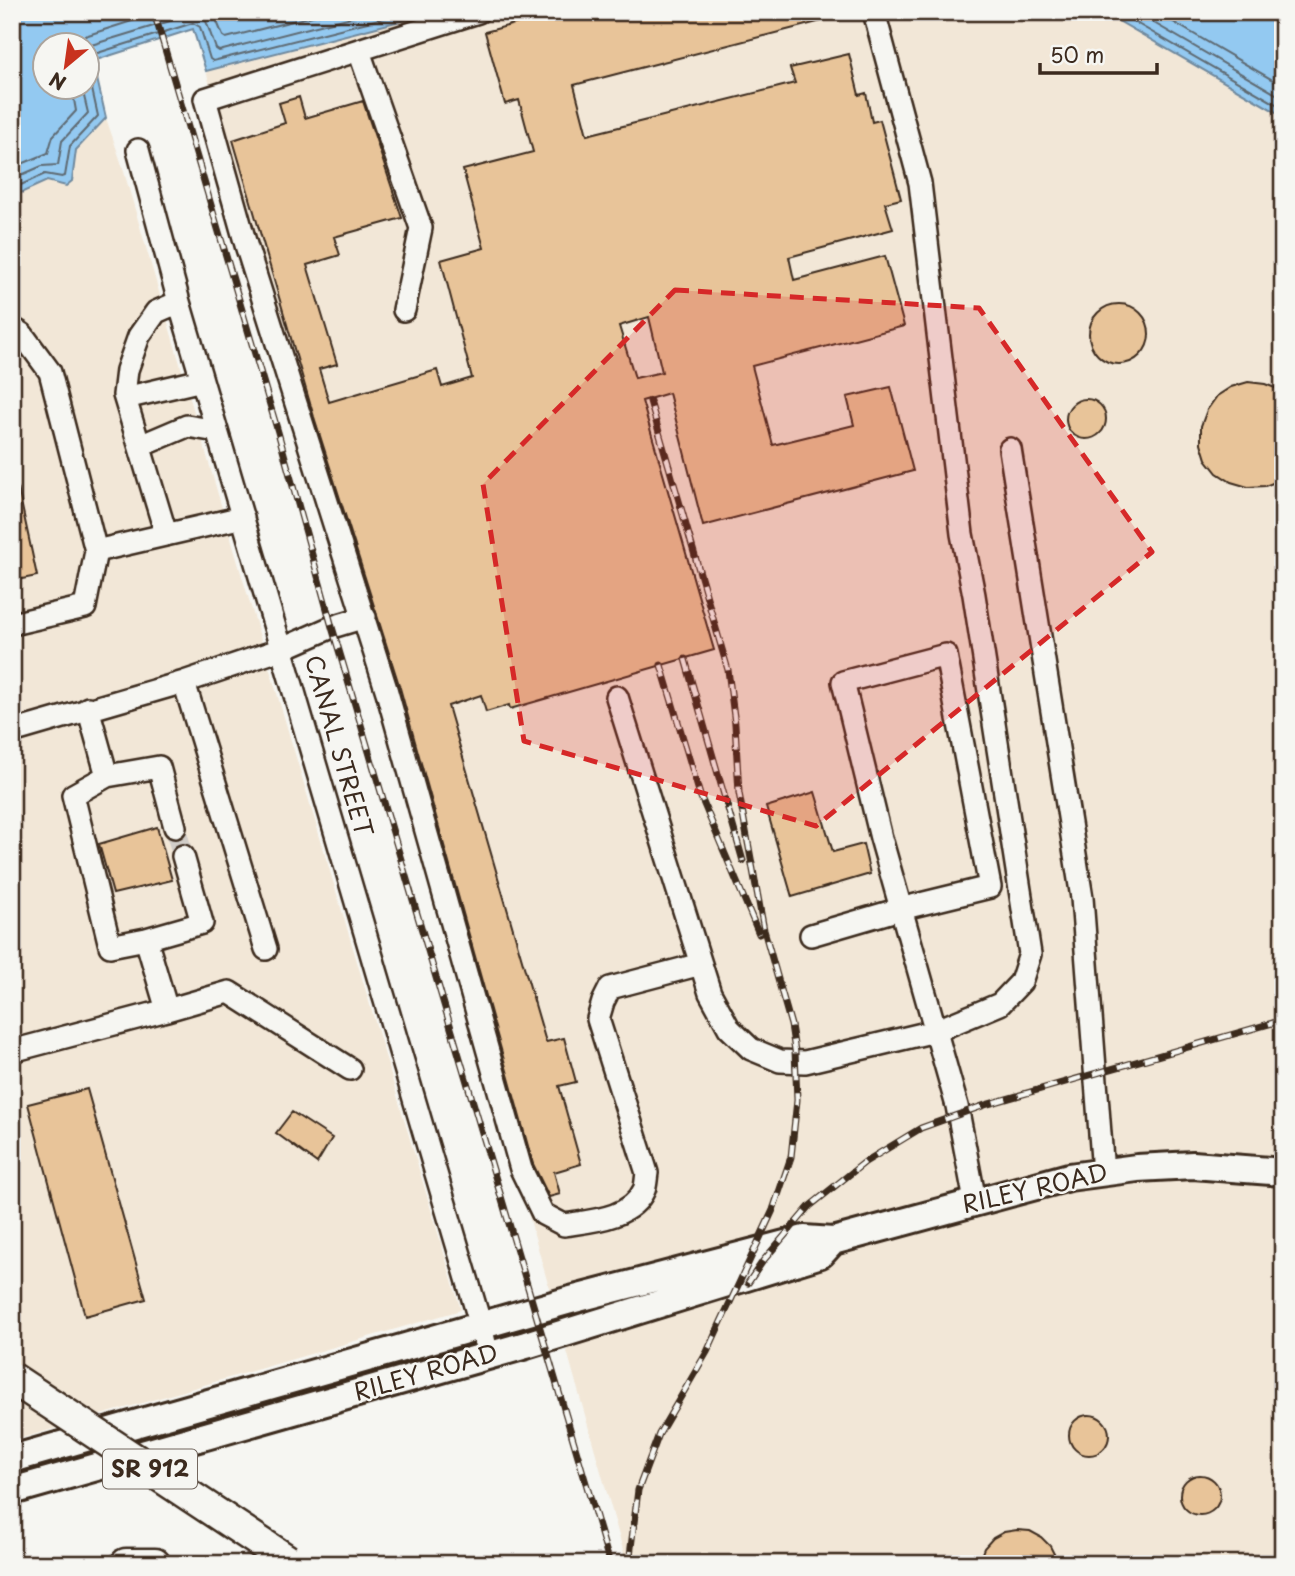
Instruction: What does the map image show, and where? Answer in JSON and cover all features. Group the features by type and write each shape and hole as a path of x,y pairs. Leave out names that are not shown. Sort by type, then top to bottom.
{"highway":[{"name":"SR 912","path":"12,1378 290,1562"},
{"path":"126,1564 155,1564"}],"main road":[{"name":"RILEY ROAD","path":"12,1459 481,1326 795,1241 810,1238 833,1241 1045,1182 1150,1167 1193,1165 1283,1172"},
{"name":"RILEY ROAD","path":"12,1491 488,1356 821,1254 833,1241"}],"street":[{"path":"478,12 205,99 246,245 365,617 521,1169 544,1214 564,1226 608,1217 631,1206 644,1191 648,1174 598,1019 610,988 701,964"},
{"path":"617,697 710,993 729,1028 751,1049 780,1062 805,1062 935,1031 1000,1004 1021,982 1030,954 962,534 920,183 874,12"},
{"path":"359,51 421,229 404,310"},
{"name":"CANAL STREET","path":"138,150 179,302 488,1356"},
{"path":"166,534 125,398 127,370 139,336 156,312 179,302"},
{"path":"12,328 22,334 50,372 96,551 85,607 12,624"},
{"path":"125,398 202,380"},
{"path":"140,446 187,426 217,431"},
{"path":"1010,449 1082,898 1103,1173"},
{"path":"96,551 243,517"},
{"path":"12,732 184,682 365,617"},
{"path":"811,935 900,909 990,887 946,655 843,682 900,909 957,1106 975,1201"},
{"path":"184,682 266,949"},
{"path":"88,708 107,776"},
{"path":"175,827 159,767 107,776 73,795 110,946 202,923 183,856"},
{"path":"146,939 167,1010"},
{"path":"12,1051 229,992 351,1069"}],"highlighted area":[{"path":"675,290 979,308 1152,552 816,826 524,741 483,484"}],"shaded area":[{"path":"435,12 1103,12 1283,116 1283,1564 627,1564 206,71"},
{"path":"106,118 461,1310 12,1441 12,197 47,181 66,186 76,150"}],"water":[{"path":"12,12 435,12 206,71 193,29 102,58 102,32 32,32 32,102 102,100 106,118 76,150 72,181 66,186 47,181 12,197"},
{"path":"1103,12 1283,12 1283,116"}],"building":[{"path":"558,12 836,12 837,17 574,85 587,135 795,83 790,68 849,54 859,95 866,93 872,122 880,120 901,199 885,203 893,229 789,257 794,280 885,256 904,326 752,366 773,445 854,425 847,397 891,387 913,471 703,526 669,393 642,401 714,650 510,709 509,705 486,712 481,695 448,706 546,1042 564,1038 576,1082 559,1086 581,1164 554,1172 560,1194 549,1197 533,1164 400,688 314,417 233,140 285,123 279,103 299,97 305,118 363,101 402,218 334,237 340,255 307,265 337,364 319,369 329,402 437,370 442,387 472,378 441,260 484,248 463,170 533,152 519,100 505,104 485,32","holes":["649,317 662,372 635,378 619,326"]},
{"path":"1119,304 1136,309 1144,317 1149,334 1144,351 1136,359 1119,364 1102,359 1094,351 1089,334 1094,317 1102,309"},
{"path":"1248,382 1265,384 1283,391 1283,479 1265,486 1248,487 1231,482 1217,473 1206,459 1201,443 1201,426 1207,410 1217,396 1231,387"},
{"path":"1086,399 1100,405 1106,419 1100,433 1086,439 1072,433 1066,419 1072,405"},
{"path":"18,488 37,576 12,581 12,489"},
{"path":"815,792 833,852 863,844 870,874 792,897 766,807"},
{"path":"157,827 172,880 113,894 99,844"},
{"path":"87,1089 146,1299 85,1316 28,1104"},
{"path":"292,1112 332,1138 317,1163 276,1133"},
{"path":"1089,1415 1103,1421 1109,1435 1103,1449 1089,1455 1075,1449 1069,1435 1075,1421"},
{"path":"1200,1475 1214,1481 1220,1495 1214,1509 1200,1515 1186,1509 1180,1495 1186,1481"},
{"path":"1030,1531 1041,1537 1050,1546 1059,1564 978,1564 984,1548 993,1538 1004,1532"}],"tunnel":[{"path":"175,827 183,856"}],"railway":[{"path":"154,12 278,432 332,627 610,1564"},
{"path":"629,1564 638,1490 659,1434 707,1352 773,1210 791,1157 797,1100 791,1025 764,930 739,793 735,724 728,670 650,401"},
{"path":"685,659 743,861"},
{"path":"661,665 700,795 759,934"},
{"path":"748,1283 763,1261 810,1206 865,1162 921,1128 985,1105 1283,1020"}]}
